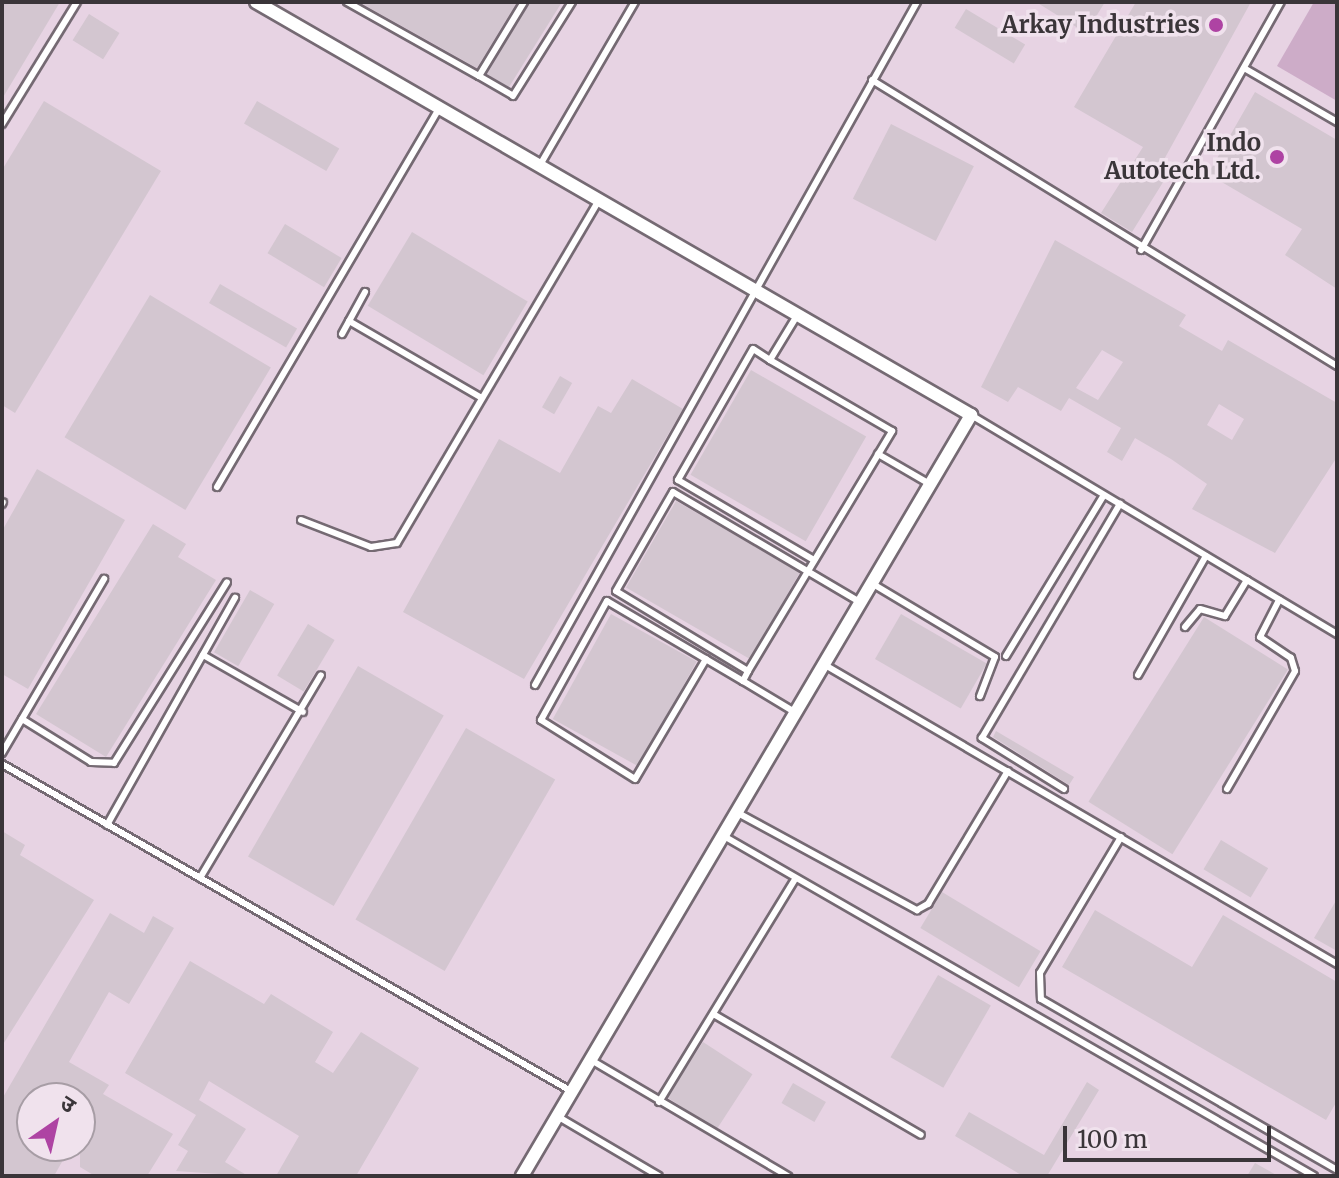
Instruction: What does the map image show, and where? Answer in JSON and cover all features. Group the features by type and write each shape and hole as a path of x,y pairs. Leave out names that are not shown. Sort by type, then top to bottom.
{"street":[{"path":"256,2 971,415 793,711 522,1176"}],"lane":[{"path":"2,124 77,2"},
{"path":"347,2 513,96 572,2"},
{"path":"479,76 524,2"},
{"path":"535,685 917,2"},
{"path":"1141,250 1281,2"},
{"path":"540,166 632,3"},
{"path":"1244,68 1337,122"},
{"path":"872,80 1141,250 1337,366"},
{"path":"217,487 439,109"},
{"path":"301,520 392,548 600,199"},
{"path":"342,334 365,292"},
{"path":"770,360 798,314"},
{"path":"349,321 480,397"},
{"path":"743,681 892,431 753,349 678,480 814,560"},
{"path":"971,415 1337,634"},
{"path":"878,454 928,483"},
{"path":"748,671 616,591 673,492 858,601"},
{"path":"1006,656 1104,495"},
{"path":"1064,789 982,738 1120,504"},
{"path":"1138,675 1206,556"},
{"path":"2,753 104,579"},
{"path":"1185,627 1200,609 1225,616 1247,580"},
{"path":"22,719 91,762 114,763 227,582"},
{"path":"870,582 995,657 980,696"},
{"path":"107,825 235,598"},
{"path":"1227,789 1295,671 1291,658 1260,637 1279,600"},
{"path":"706,659 635,779 541,720 607,601 706,659 793,711"},
{"path":"203,655 303,712"},
{"path":"822,663 1337,964"},
{"path":"200,878 303,712 321,675"},
{"path":"2,764 571,1091"},
{"path":"736,812 917,910 928,904 1008,771"},
{"path":"722,835 1314,1176"},
{"path":"1121,837 1040,973 1037,992 1337,1170"},
{"path":"659,1102 715,1015 795,879"},
{"path":"715,1015 921,1135"},
{"path":"590,1060 788,1176"},
{"path":"557,1116 659,1176"}],"shaded area":[{"path":"2,2 1337,2 1337,1176 2,1176"},
{"path":"1314,2 1337,2 1337,101 1277,66"}],"building":[{"path":"2,2 60,2 2,99"},
{"path":"359,2 517,2 477,68"},
{"path":"530,2 562,2 509,87 487,74"},
{"path":"1036,2 1105,2 1086,33"},
{"path":"1136,2 1251,2 1161,165 1170,171 1132,232 1101,213 1143,147 1074,107"},
{"path":"966,9 1025,45 1014,63 955,28"},
{"path":"89,14 120,33 103,59 73,40"},
{"name":"Indo Autotech Ltd.","path":"1255,92 1337,140 1337,289 1285,255 1302,229 1208,174"},
{"path":"44,101 161,171 15,413 2,405 2,170"},
{"path":"257,101 339,148 326,171 244,124"},
{"path":"891,124 974,166 936,241 853,199"},
{"path":"285,224 342,258 324,287 267,253"},
{"path":"412,232 528,302 483,375 368,306"},
{"path":"1055,240 1186,315 1179,326 1222,351 1228,340 1337,403 1337,457 1275,553 1192,509 1207,484 1171,459 1135,438 1122,461 1107,452 1121,428 1069,398 1061,411 1018,387 1008,402 981,387","holes":["1102,350 1123,362 1098,400 1076,388","1219,404 1244,419 1232,440 1207,425"]},
{"path":"220,284 297,328 286,348 209,303"},
{"path":"150,295 271,368 185,510 65,437"},
{"path":"751,370 866,437 806,541 690,475"},
{"path":"560,376 572,383 554,414 542,407"},
{"path":"632,379 683,409 524,679 403,612 499,439 560,473 598,406 611,413"},
{"path":"37,469 125,520 28,689 2,674 2,531"},
{"path":"676,501 800,572 750,659 626,588"},
{"path":"153,524 186,544 178,557 216,580 106,757 36,714"},
{"path":"250,590 274,604 238,666 214,652"},
{"path":"611,614 697,662 639,766 553,719"},
{"path":"901,614 987,664 961,709 875,659"},
{"path":"1204,617 1288,669 1172,854 1088,802"},
{"path":"308,624 335,640 304,691 277,675"},
{"path":"358,666 444,716 334,906 248,857"},
{"path":"466,728 555,780 445,971 356,919"},
{"path":"996,731 1074,777 1069,785 993,737"},
{"path":"2,831 25,845 20,855 94,900 2,1046"},
{"path":"1221,840 1268,868 1251,897 1203,869"},
{"path":"942,892 1041,951 1019,987 920,928"},
{"path":"1337,899 1337,951 1314,938"},
{"path":"1095,910 1192,967 1223,915 1337,982 1337,1101 1326,1120 1062,967"},
{"path":"110,913 144,933 153,916 174,928 129,1004 109,992 69,1062 109,1085 103,1094 173,1134 147,1176 95,1176 80,1167 80,1162 96,1162 96,1082 16,1082 16,1162 62,1162 54,1176 2,1176 2,1099"},
{"path":"190,961 264,1004 271,994 333,1032 315,1062 333,1073 361,1032 419,1068 356,1176 276,1176 299,1136 209,1081 199,1100 246,1129 225,1162 248,1176 176,1171 188,1151 178,1145 196,1115 125,1073"},
{"path":"938,975 991,1006 943,1088 890,1057"},
{"path":"703,1042 752,1074 717,1129 667,1097"},
{"path":"1087,1082 1099,1090 1047,1176 1023,1176 955,1136 969,1112 1044,1155"},
{"path":"793,1083 826,1102 814,1122 782,1103"},
{"path":"1255,1163 1278,1176 1247,1176"}],"place":[{"name":"Arkay Industries","path":"1216,25"},
{"name":"Indo Autotech Ltd.","path":"1277,157"}]}
